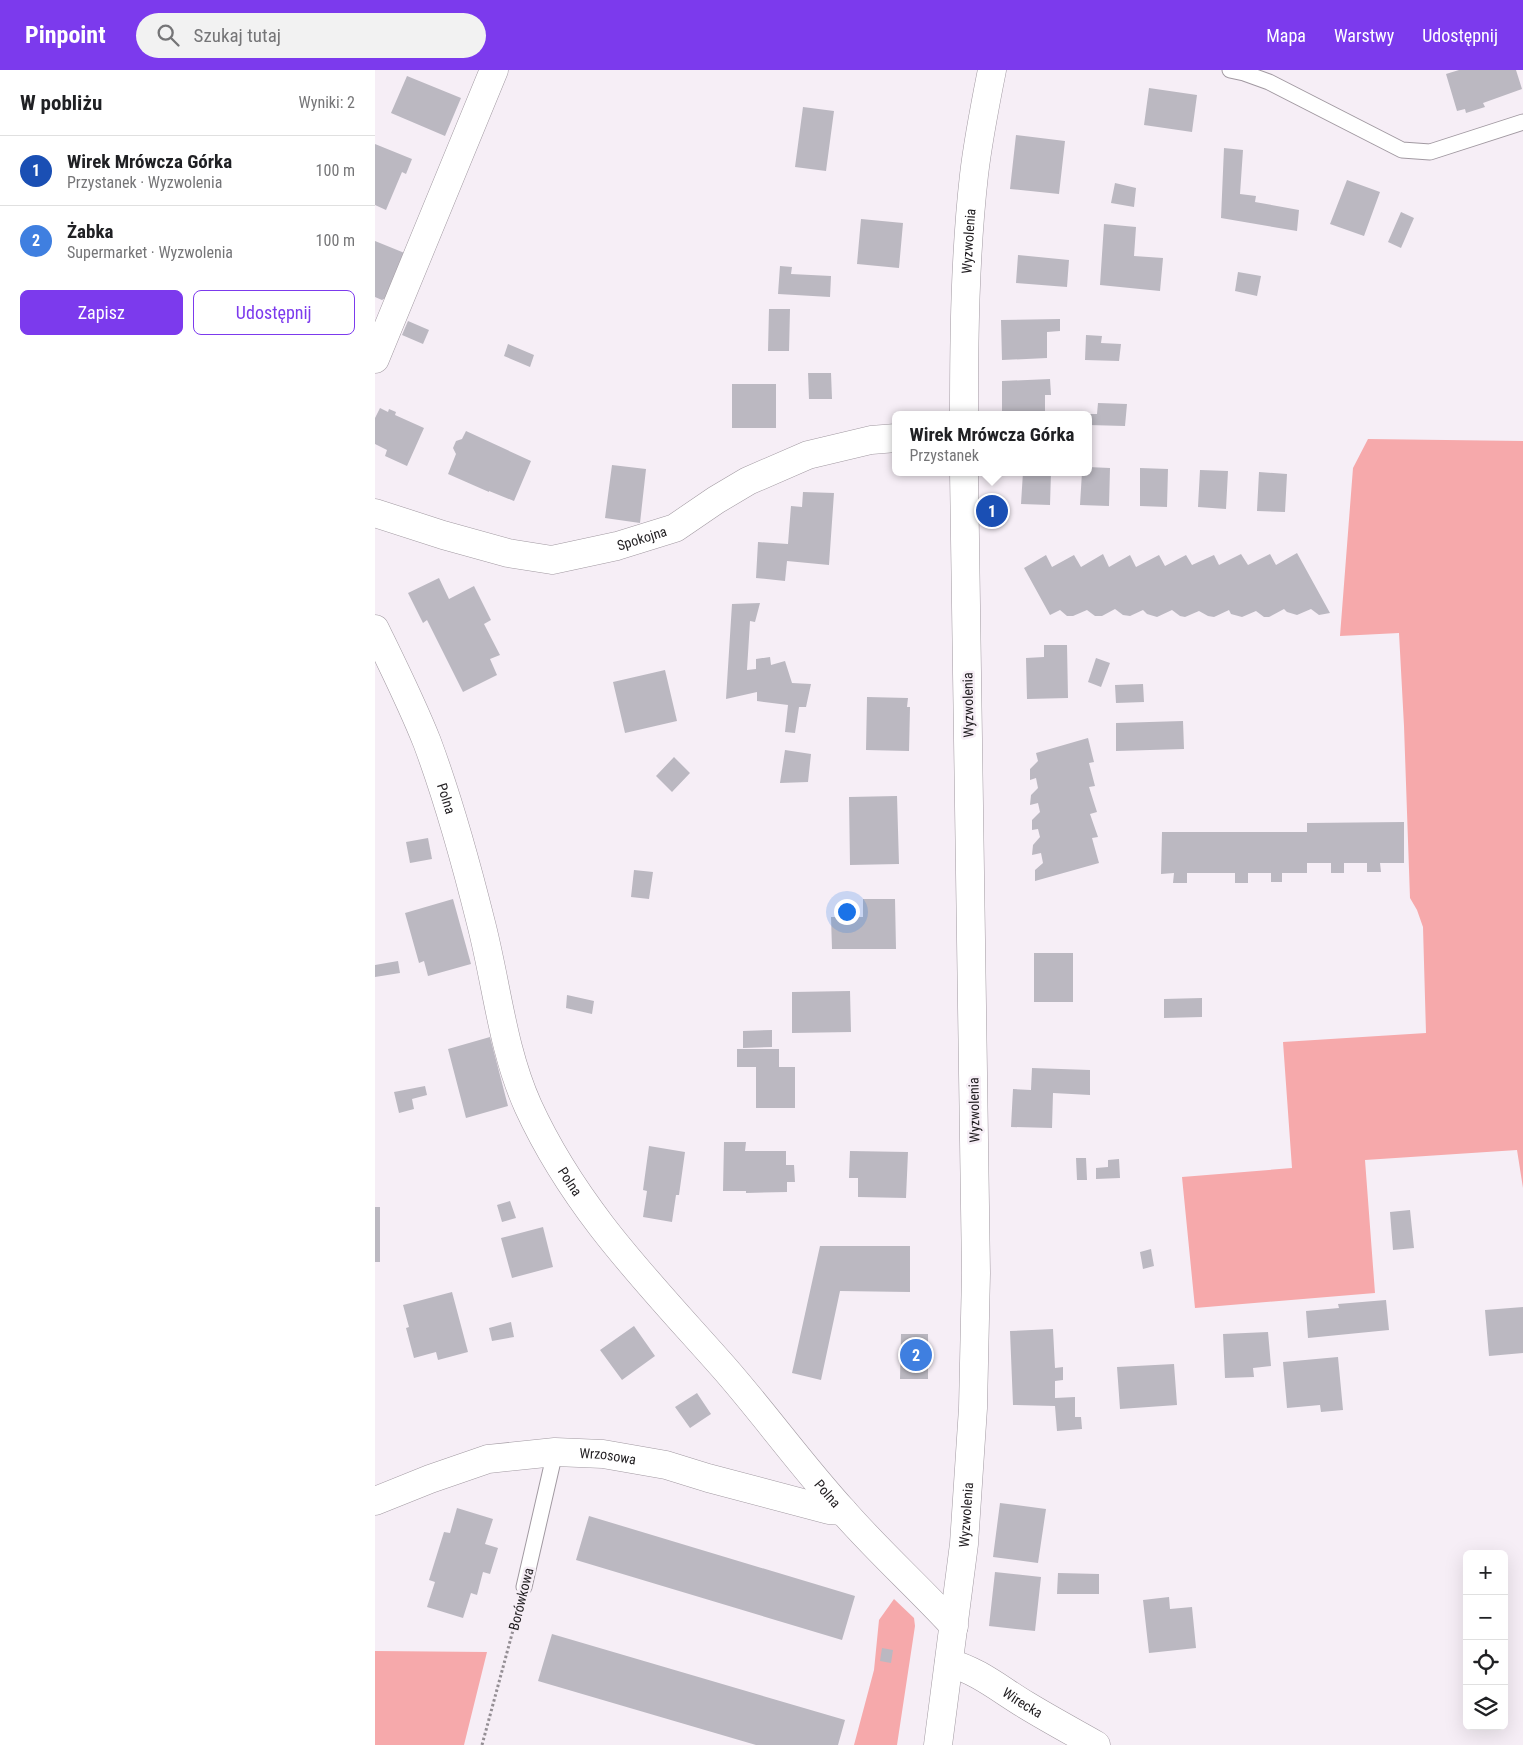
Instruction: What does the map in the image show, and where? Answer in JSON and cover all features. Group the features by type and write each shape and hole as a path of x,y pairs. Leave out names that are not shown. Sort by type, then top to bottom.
{"street":[{"path":"375,359 494,70"},
{"name":"Wyzwolenia","path":"964,411 964,320 968,242 974,174 992,70"},
{"name":"Spokojna","path":"375,513 508,553 552,560 617,546 675,528 748,481 808,455 871,440 892,438"},
{"name":"Wyzwolenia","path":"938,1745 964,1544 973,1408 976,1273 964,476"},
{"name":"Polna","path":"375,629 430,751 449,808 482,925 510,1057 527,1104 548,1146 591,1213 643,1278 727,1372 843,1512 954,1626"},
{"name":"Wrzosowa","path":"375,1501 488,1459 555,1452 603,1454 666,1465 810,1505 843,1512"},
{"name":"Wirecka","path":"949,1662 973,1672 1096,1745"}],"lane":[{"path":"1231,70 1245,72 1269,82 1402,150 1430,152 1523,122"},
{"name":"Borówkowa","path":"524,1587 555,1452"}],"path":[{"name":"Borówkowa","path":"482,1745 524,1587"}],"shaded area":[{"path":"1368,439 1523,441 1523,1188 1517,1150 1365,1160 1375,1293 1195,1308 1182,1177 1292,1168 1283,1042 1426,1033 1423,927 1410,898 1399,633 1340,636 1353,468"},
{"path":"894,1599 914,1618 915,1626 897,1745 854,1745 874,1670 879,1620"},
{"path":"375,1651 487,1652 464,1745 375,1745"}],"building":[{"path":"1459,70 1516,70 1522,89 1483,103 1485,107 1466,113 1465,109 1457,111 1446,74"},
{"path":"407,76 461,98 445,136 391,113"},
{"path":"1149,88 1197,95 1192,132 1144,125"},
{"path":"803,107 834,111 826,171 795,167"},
{"path":"1016,135 1065,141 1059,194 1010,189"},
{"path":"375,144 412,159 406,174 402,172 386,210 375,205"},
{"path":"1224,148 1243,150 1240,194 1256,196 1255,202 1299,210 1297,231 1221,218"},
{"path":"1347,180 1380,192 1364,236 1330,224"},
{"path":"1115,183 1136,188 1134,207 1111,203"},
{"path":"1401,212 1414,218 1401,248 1388,242"},
{"path":"861,219 903,223 899,268 857,264"},
{"path":"1104,224 1136,227 1134,256 1163,258 1160,291 1100,285"},
{"path":"375,241 407,254 389,296 382,300 375,297"},
{"path":"1018,255 1069,260 1067,287 1016,283"},
{"path":"780,266 792,267 791,274 831,276 830,297 778,294"},
{"path":"1238,272 1261,276 1257,296 1235,291"},
{"path":"769,309 790,309 789,351 768,351"},
{"path":"1060,319 1060,331 1047,332 1047,358 1002,360 1001,320"},
{"path":"408,321 429,330 423,344 402,335"},
{"path":"1086,335 1102,336 1101,343 1121,344 1119,361 1085,360"},
{"path":"508,344 534,355 530,367 504,356"},
{"path":"808,373 831,373 832,399 809,399"},
{"path":"1050,379 1051,395 1045,395 1045,411 1002,411 1002,381"},
{"path":"732,384 776,384 776,428 732,428"},
{"path":"1098,403 1127,404 1125,426 1092,425 1092,414 1097,414"},
{"path":"380,408 388,412 389,409 396,412 395,415 424,428 407,466 385,456 387,450 375,444 375,418"},
{"path":"466,431 531,461 514,501 448,474 456,454 453,448 456,441 462,439"},
{"path":"612,465 646,469 640,523 605,518"},
{"path":"1092,467 1110,468 1109,506 1080,505 1082,476 1092,476"},
{"path":"1140,468 1168,469 1167,507 1140,506"},
{"path":"1200,470 1228,471 1226,509 1198,507"},
{"path":"1259,472 1287,474 1285,512 1257,511"},
{"path":"1023,476 1051,476 1050,505 1021,504"},
{"path":"803,492 834,493 829,565 787,561 785,581 756,578 758,542 788,544 791,506 802,507"},
{"path":"1297,553 1330,613 1319,615 1311,609 1297,615 1284,609 1269,617 1264,617 1256,611 1242,617 1231,614 1229,610 1214,617 1199,611 1185,617 1172,610 1157,617 1147,614 1143,610 1130,616 1123,615 1115,609 1102,616 1095,616 1087,610 1073,616 1067,616 1060,610 1050,615 1024,568 1046,555 1052,567 1074,555 1081,567 1103,554 1109,567 1130,555 1136,567 1159,555 1165,566 1186,555 1192,565 1214,555 1219,565 1241,554 1248,565 1270,554 1276,565"},
{"path":"439,578 449,599 474,586 491,620 484,624 500,655 490,659 497,675 463,692 427,620 423,623 408,593"},
{"path":"760,603 755,622 750,621 747,670 756,669 756,659 770,657 771,665 785,661 792,683 811,684 806,707 799,707 795,733 785,732 788,705 757,701 757,692 726,699 732,604"},
{"path":"1044,645 1067,645 1068,698 1027,699 1026,658 1044,657"},
{"path":"1096,658 1110,663 1101,687 1088,682"},
{"path":"665,670 677,721 625,733 613,682"},
{"path":"1143,684 1144,702 1116,703 1115,685"},
{"path":"867,697 908,698 907,707 910,707 909,751 866,750"},
{"path":"1183,721 1184,749 1116,751 1116,723"},
{"path":"1088,738 1094,762 1089,763 1095,786 1089,787 1097,812 1090,814 1098,837 1092,838 1099,863 1035,881 1035,870 1043,863 1041,853 1032,855 1033,845 1040,837 1038,829 1032,830 1032,820 1040,812 1038,803 1030,805 1031,795 1038,788 1036,778 1030,780 1030,769 1038,761 1036,753"},
{"path":"785,750 811,754 808,782 780,783"},
{"path":"674,757 690,773 672,792 656,776"},
{"path":"897,796 899,864 850,865 849,797"},
{"path":"1404,822 1404,863 1380,863 1381,872 1367,872 1367,863 1344,863 1344,873 1331,873 1331,863 1307,863 1307,873 1282,873 1282,882 1271,882 1271,873 1248,873 1248,883 1235,883 1235,873 1187,873 1187,883 1173,883 1174,873 1161,874 1162,832 1307,832 1307,823"},
{"path":"428,838 432,859 410,863 406,842"},
{"path":"634,870 653,872 649,899 631,897"},
{"path":"453,899 471,964 428,976 424,961 419,963 405,913"},
{"path":"863,899 895,899 896,949 832,949 831,917 863,917"},
{"path":"1034,953 1073,953 1073,1002 1034,1002"},
{"path":"398,961 400,973 375,977 375,965"},
{"path":"850,991 851,1032 792,1033 792,992"},
{"path":"567,995 594,1001 592,1014 566,1008"},
{"path":"1202,998 1202,1017 1164,1018 1164,999"},
{"path":"772,1030 772,1047 743,1048 743,1031"},
{"path":"490,1037 508,1106 466,1118 448,1049"},
{"path":"737,1049 779,1049 779,1067 795,1067 795,1108 756,1108 756,1067 737,1067"},
{"path":"1032,1068 1090,1070 1090,1095 1053,1093 1052,1128 1011,1127 1013,1089 1031,1090"},
{"path":"425,1086 427,1095 412,1099 414,1109 399,1113 394,1092"},
{"path":"724,1142 746,1142 745,1151 786,1151 786,1165 794,1165 795,1182 787,1182 787,1192 746,1193 746,1191 723,1191"},
{"path":"649,1146 685,1152 679,1195 676,1195 672,1222 643,1217 647,1191 643,1190"},
{"path":"850,1151 908,1152 906,1198 858,1197 858,1178 849,1178"},
{"path":"1076,1158 1086,1158 1087,1180 1077,1180"},
{"path":"1119,1159 1120,1178 1096,1179 1096,1168 1108,1167 1108,1160"},
{"path":"510,1201 516,1218 502,1222 497,1205"},
{"path":"375,1207 380,1207 380,1262 375,1262"},
{"path":"1410,1210 1414,1248 1393,1250 1390,1212"},
{"path":"543,1227 553,1267 512,1278 501,1238"},
{"path":"820,1246 910,1246 910,1292 840,1291 821,1380 792,1373"},
{"path":"1151,1249 1154,1266 1143,1269 1140,1252"},
{"path":"452,1292 468,1352 438,1360 436,1352 414,1358 406,1328 409,1327 403,1305"},
{"path":"1386,1300 1389,1330 1308,1338 1306,1311 1339,1308 1338,1304"},
{"path":"1523,1307 1523,1353 1489,1356 1485,1310"},
{"path":"511,1322 514,1337 492,1341 489,1328"},
{"path":"634,1326 655,1356 622,1380 600,1350"},
{"path":"1053,1329 1055,1368 1063,1367 1063,1380 1055,1381 1055,1398 1075,1397 1075,1417 1081,1417 1082,1429 1057,1431 1055,1406 1013,1405 1010,1331"},
{"path":"1268,1332 1271,1366 1253,1368 1254,1377 1225,1378 1223,1334"},
{"path":"901,1334 928,1334 928,1379 900,1379"},
{"path":"1338,1357 1343,1410 1321,1412 1320,1405 1287,1408 1283,1362"},
{"path":"1174,1364 1177,1405 1120,1409 1117,1367"},
{"path":"697,1393 711,1414 690,1428 675,1407"},
{"path":"1000,1503 1046,1509 1038,1563 993,1557"},
{"path":"457,1508 493,1519 485,1544 498,1548 490,1574 483,1572 477,1595 471,1593 463,1618 427,1607 435,1582 429,1580 444,1532 450,1533"},
{"path":"589,1516 855,1596 842,1640 576,1560"},
{"path":"995,1572 1041,1577 1035,1631 989,1626"},
{"path":"1058,1573 1099,1574 1099,1594 1057,1594"},
{"path":"1169,1597 1170,1609 1192,1607 1196,1648 1149,1653 1143,1600"},
{"path":"552,1634 845,1720 838,1745 756,1745 538,1681"},
{"path":"882,1648 893,1650 891,1663 880,1661"}],"place":[{"name":"Wirek Mrówcza Górka","path":"992,511"},
{"name":"Żabka","path":"916,1355"}]}
